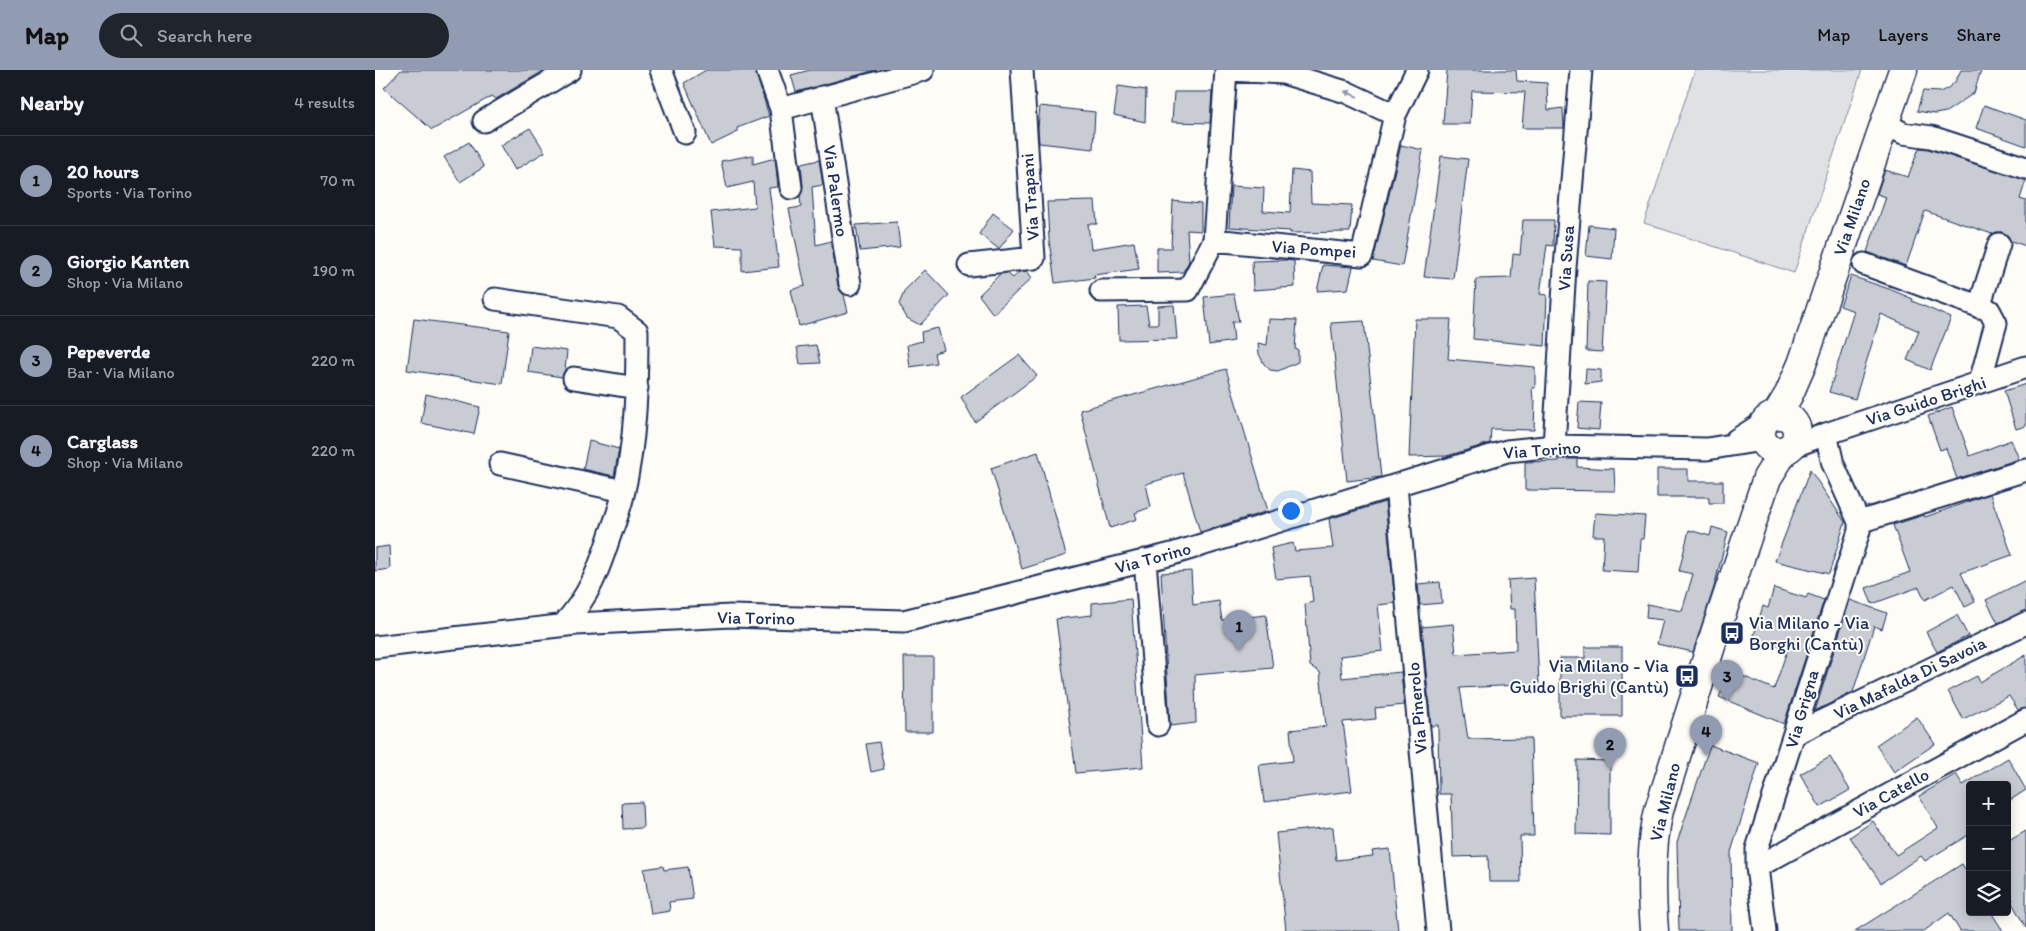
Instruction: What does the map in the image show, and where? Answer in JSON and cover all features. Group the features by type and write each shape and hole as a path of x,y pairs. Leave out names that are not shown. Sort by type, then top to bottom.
{"main road":[{"name":"Via Milano","path":"1654,931 1652,900 1653,846 1659,810 1715,630 1767,478 1789,394 1802,364 1903,70"}],"street":[{"path":"484,122 570,70"},
{"path":"661,70 685,133"},
{"path":"767,70 781,109 791,188"},
{"path":"781,109 923,70"},
{"name":"Via Trapani","path":"969,266 1034,258 1023,70"},
{"path":"1101,292 1189,290 1214,240 1227,70 1283,73 1346,92 1395,115 1417,70"},
{"name":"Via Susa","path":"1554,446 1565,268 1581,70"},
{"name":"Via Palermo","path":"822,97 850,284"},
{"name":"Via Pompei","path":"1214,240 1362,256 1395,115"},
{"path":"1884,123 1903,133 1931,137 2026,168"},
{"path":"1979,307 1999,244"},
{"path":"1863,264 1989,310 1996,324 1980,382"},
{"path":"495,298 617,317 637,331 637,388 633,441 624,491 596,577 569,624"},
{"name":"Via Guido Brighi","path":"1779,434 1825,434 2026,367"},
{"path":"574,378 637,388"},
{"name":"Via Torino","path":"375,647 569,624 731,616 904,621 1145,560 1397,486 1494,454 1554,446 1690,450 1722,448 1745,435 1779,434"},
{"path":"1825,434 1833,464 1859,522 2026,470"},
{"path":"500,464 624,491"},
{"name":"Via Pinerolo","path":"1397,486 1438,931"},
{"name":"Via Grigna","path":"1765,931 1757,867 1757,849 1795,734 1816,660 1859,532 1859,522"},
{"path":"1145,560 1158,724"},
{"name":"Via Mafalda Di Savoia","path":"1795,734 2026,623"},
{"name":"Via Catello","path":"1757,867 2026,720"}],"shaded area":[{"path":"1695,70 1862,70 1794,273 1644,223"}],"building":[{"path":"401,70 545,70 496,99 492,96 432,130 384,88"},
{"path":"706,70 755,70 769,116 737,128 738,132 711,145 684,83"},
{"path":"810,70 876,70 796,92 791,75"},
{"path":"1447,70 1516,70 1517,81 1547,83 1548,110 1563,108 1564,128 1522,128 1525,92 1472,91 1470,124 1443,124"},
{"path":"1961,70 1981,70 1974,93 1946,112 1935,114 1917,111 1923,91 1940,92 1948,88 1955,82"},
{"path":"1118,86 1146,90 1145,122 1114,115"},
{"path":"1174,92 1212,92 1210,123 1172,122"},
{"path":"1984,105 2026,120 2026,146 1976,128"},
{"path":"1040,106 1095,112 1093,149 1039,143"},
{"path":"530,128 545,152 515,170 501,145"},
{"path":"469,142 484,167 460,182 444,157"},
{"path":"1401,145 1423,150 1402,266 1373,261"},
{"path":"1919,148 1928,149 2026,180 2020,199 2026,201 2026,246 2011,241 2003,232 1992,234 1925,211 1906,266 1867,252 1886,197 1877,194 1885,170 1908,177"},
{"path":"753,155 753,164 775,158 778,187 769,188 779,267 742,271 742,247 715,246 711,212 755,207 753,182 727,188 721,161"},
{"path":"1441,156 1468,159 1453,279 1424,277"},
{"path":"819,160 823,185 812,187 816,245 831,241 838,286 844,295 848,312 799,326 791,290 805,286 789,209 801,207 800,197 803,186 801,164"},
{"path":"1292,170 1310,172 1311,203 1352,205 1350,232 1290,233 1290,231 1229,227 1231,186 1264,188 1263,211 1290,213"},
{"path":"1095,201 1097,224 1088,224 1091,249 1134,242 1139,269 1094,275 1095,278 1055,283 1049,240 1047,202"},
{"path":"1173,201 1201,204 1201,231 1187,230 1189,261 1183,272 1157,273 1157,248 1171,248"},
{"path":"993,213 1014,229 999,249 979,234"},
{"path":"1523,220 1554,220 1553,246 1547,245 1540,294 1547,295 1545,346 1473,339 1476,279 1511,278 1513,254 1520,255"},
{"path":"897,222 900,247 860,251 856,225"},
{"path":"1589,225 1614,228 1612,259 1586,256"},
{"path":"1252,261 1294,261 1295,287 1253,290"},
{"path":"1323,265 1353,267 1348,289 1317,291"},
{"path":"925,270 949,295 920,325 907,318 899,304 905,290"},
{"path":"1027,271 1032,278 993,314 979,295 1000,274 1007,273 1013,278 1019,272"},
{"path":"1851,276 1913,299 1912,301 1951,318 1930,370 1907,360 1919,331 1881,314 1855,399 1829,392 1854,311 1840,306"},
{"path":"1588,281 1606,282 1602,352 1586,351"},
{"path":"1234,294 1239,322 1232,322 1234,341 1209,345 1204,297"},
{"path":"1174,305 1177,339 1119,340 1118,307 1146,306 1149,324 1158,324 1158,306"},
{"path":"414,319 509,331 502,384 407,370"},
{"path":"1269,319 1297,320 1295,349 1298,350 1298,362 1278,371 1270,370 1264,364 1259,354 1258,343 1267,345"},
{"path":"1415,319 1451,319 1448,359 1535,367 1535,388 1532,388 1533,400 1535,400 1534,430 1491,429 1490,443 1447,456 1409,457"},
{"path":"1364,321 1381,477 1347,481 1331,323"},
{"path":"938,328 944,350 934,353 936,363 910,367 907,345 922,341 921,332"},
{"path":"816,345 820,363 800,364 797,347"},
{"path":"531,346 567,351 565,370 562,377 528,372"},
{"path":"1019,355 1037,376 975,422 961,397"},
{"path":"1226,369 1268,511 1200,532 1183,473 1146,484 1151,507 1135,513 1137,519 1110,528 1080,410"},
{"path":"1586,369 1601,370 1601,382 1585,384"},
{"path":"2026,384 2026,426 2016,429 2004,391"},
{"path":"426,394 480,407 474,434 421,423"},
{"path":"1579,402 1601,403 1599,430 1577,428"},
{"path":"1952,407 1970,456 2011,440 2019,459 1957,479 1946,448 1940,450 1928,416"},
{"path":"589,441 619,449 614,476 583,469"},
{"path":"1038,452 1066,555 1022,569 991,468"},
{"path":"1559,459 1577,459 1577,467 1614,469 1615,491 1525,490 1525,462 1559,461"},
{"path":"1657,469 1688,469 1688,481 1723,481 1723,503 1709,503 1709,497 1657,497"},
{"path":"1810,470 1845,522 1829,574 1775,561"},
{"path":"1990,494 2012,555 1961,573 1975,602 1965,607 1954,585 1925,600 1919,587 1872,604 1866,588 1910,572 1893,525 1924,515 1925,517"},
{"path":"1385,502 1395,603 1378,605 1383,651 1340,656 1342,678 1401,672 1404,705 1375,708 1376,719 1343,722 1352,791 1264,802 1259,765 1293,761 1290,730 1326,726 1320,672 1310,666 1305,604 1313,602 1310,576 1276,579 1271,548 1293,543 1295,551 1333,548 1329,519"},
{"path":"1595,513 1645,516 1643,539 1640,539 1638,572 1602,570 1604,536 1593,536"},
{"path":"1712,527 1728,532 1714,587 1693,652 1657,644 1663,620 1646,618 1647,604 1682,611 1693,574 1679,571 1689,530 1710,536"},
{"path":"389,546 390,569 375,571 375,548"},
{"path":"1191,571 1193,605 1219,601 1222,620 1266,615 1273,668 1195,675 1196,723 1170,726 1161,573"},
{"path":"1534,578 1539,684 1460,688 1468,739 1531,738 1534,836 1520,836 1521,882 1489,882 1488,856 1453,857 1451,794 1439,794 1438,725 1431,726 1422,627 1453,624 1456,654 1516,650 1515,609 1510,609 1508,580"},
{"path":"2026,580 2026,611 1998,623 1986,600"},
{"path":"1440,582 1442,603 1420,605 1418,584"},
{"path":"1774,588 1806,598 1808,594 1824,600 1784,724 1719,697 1730,671 1774,689 1788,648 1753,638 1763,606 1768,608"},
{"path":"1131,599 1143,767 1076,773 1056,619 1092,615 1092,603"},
{"path":"1850,600 1887,613 1882,629 1874,626 1853,692 1815,711"},
{"path":"1957,615 1968,636 1937,652 1926,632"},
{"path":"1585,647 1622,647 1622,716 1560,716 1560,658 1585,658"},
{"path":"2026,655 2026,708 2018,710 2009,696 1963,719 1948,691 1977,676 1980,682"},
{"path":"904,657 933,657 933,732 905,732"},
{"path":"1917,717 1935,744 1894,772 1876,745"},
{"path":"879,742 884,769 871,772 866,744"},
{"path":"1710,745 1759,763 1731,852 1732,931 1679,931 1677,842"},
{"path":"1830,757 1850,790 1820,807 1800,774"},
{"path":"2008,758 2026,790 2011,799 2011,781 1970,781"},
{"path":"1577,760 1610,761 1610,835 1576,834"},
{"path":"1956,774 1963,785 1966,783 1966,836 1925,861 1921,856 1881,883 1850,837 1873,821 1896,855 1938,828 1919,796"},
{"path":"642,802 643,828 623,829 622,803"},
{"path":"1333,827 1336,860 1373,856 1372,851 1390,849 1398,931 1286,931 1276,833"},
{"path":"2026,831 2026,928 2011,901 2013,900 2011,896 2011,840"},
{"path":"1962,864 1966,870 1966,916 1994,916 2003,931 1960,931 1949,913 1924,931 1855,931"},
{"path":"663,866 664,870 688,867 693,899 669,902 670,911 651,914 644,869"}],"place":[{"name":"Via Milano - Via Borghi (Cantù)","path":"1732,633"},
{"name":"20 hours","path":"1239,651"},
{"name":"Via Milano - Via Guido Brighi (Cantù)","path":"1687,676"},
{"name":"Pepeverde","path":"1727,701"},
{"name":"Carglass","path":"1706,756"},
{"name":"Giorgio Kanten","path":"1610,769"}]}
